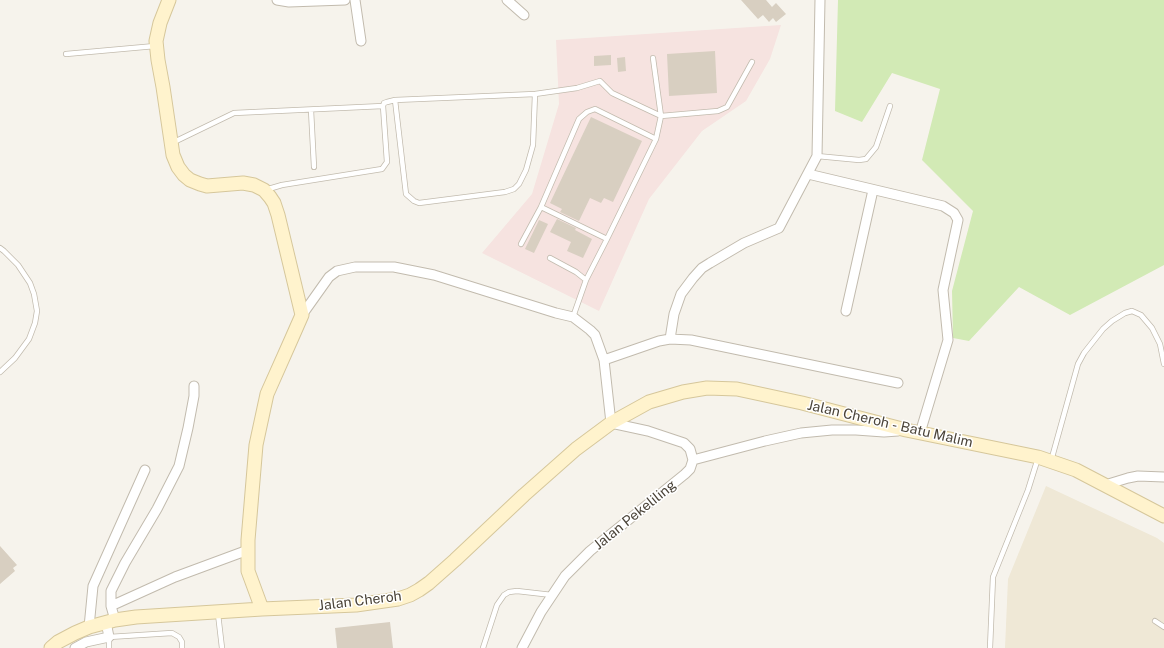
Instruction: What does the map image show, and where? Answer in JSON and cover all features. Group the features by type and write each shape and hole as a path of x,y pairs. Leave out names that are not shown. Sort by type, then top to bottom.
{"main road":[{"path":"169,0 160,23 156,41 171,144 173,155 178,167 190,180 207,186 242,183 254,185 264,190 270,197 274,203 278,215 302,315 267,394 256,445 248,540 248,571 262,609"},
{"name":"Jalan Cheroh - Batu Malim","path":"611,423 649,402 683,392 707,388 737,389 802,403 906,430 1038,457 1076,470 1164,516"},
{"name":"Jalan Cheroh","path":"52,648 58,642 75,632 111,621 136,617 356,604 398,599 410,595 429,583 576,449 611,423"}],"street":[{"path":"277,0 289,2 345,0"},
{"path":"355,0 361,41"},
{"path":"507,0 524,15"},
{"path":"670,339 674,314 681,294 692,278 710,262 744,243 779,228 817,156 820,0"},
{"path":"808,174 943,206 954,212 958,220 944,290 948,340 920,433"},
{"path":"846,310 873,190"},
{"path":"302,315 329,277 337,271 355,267 394,266 434,275 573,317 595,335 604,360 611,423 648,431 684,443 690,449 693,460 751,444 801,433 832,430 884,432 906,430"},
{"path":"604,360 659,341 670,339 691,340 898,383"},
{"path":"75,648 86,642 109,637 111,621 111,590 125,563 158,509 179,466 194,396 194,386"},
{"name":"Jalan Pekeliling","path":"522,648 541,612 565,576 590,551 685,474 690,469 693,460"},
{"path":"89,627 94,586 145,470"},
{"path":"1105,485 1138,476 1164,477"},
{"path":"111,606 175,577 248,550"}],"lane":[{"path":"66,54 157,46"},
{"path":"573,317 586,280 656,139 661,116 652,58"},
{"path":"171,144 234,114 383,106 384,103 396,100 535,94 577,88 600,81 612,93 661,116 718,111 727,107 752,62"},
{"path":"396,100 406,194 414,201 419,202 505,192 514,189 519,184 526,170 533,145 535,94"},
{"path":"264,190 282,185 382,169 387,162 383,106"},
{"path":"817,156 860,160 866,159 876,148 890,106"},
{"path":"521,244 541,207 579,119 587,112 594,109 656,139"},
{"path":"311,110 314,167"},
{"path":"541,207 607,239"},
{"path":"0,248 18,265 30,283 34,294 37,311 35,323 29,339 15,358 0,372"},
{"path":"550,258 576,272 586,280"},
{"path":"1051,461 1078,364 1084,353 1103,329 1112,321 1125,313 1132,311 1141,315 1152,328 1160,344 1164,364"},
{"path":"990,648 993,577 1028,490 1038,457"},
{"path":"482,648 497,605 504,595 509,592 517,591 552,595"},
{"path":"218,612 222,648"},
{"path":"1155,621 1164,627"},
{"path":"109,648 109,637 172,633 179,637 182,642 182,648"}],"shaded area":[{"path":"781,25 770,59 746,101 702,131 649,199 599,311 482,253 532,194 559,104 556,40"},
{"path":"1046,486 1157,538 1164,543 1164,648 1005,648 1008,579"}],"green space":[{"path":"838,0 1164,0 1164,265 1070,315 1019,287 969,341 953,338 952,291 973,211 922,160 940,89 892,73 862,122 835,111"}],"building":[{"path":"741,0 766,0 772,7 776,3 786,14 776,22 773,18 769,22 763,15 758,19"},
{"path":"715,51 717,93 669,96 667,54"},
{"path":"611,55 611,65 594,66 594,56"},
{"path":"625,57 626,71 618,72 617,58"},
{"path":"591,117 642,141 613,202 604,198 601,203 590,198 579,221 560,212 562,209 550,203"},
{"path":"557,219 576,228 575,230 592,239 583,258 567,251 571,242 550,232"},
{"path":"539,220 548,224 534,253 525,249"},
{"path":"0,546 17,565 13,568 15,571 0,584"},
{"path":"390,622 393,648 337,648 335,628"}]}
